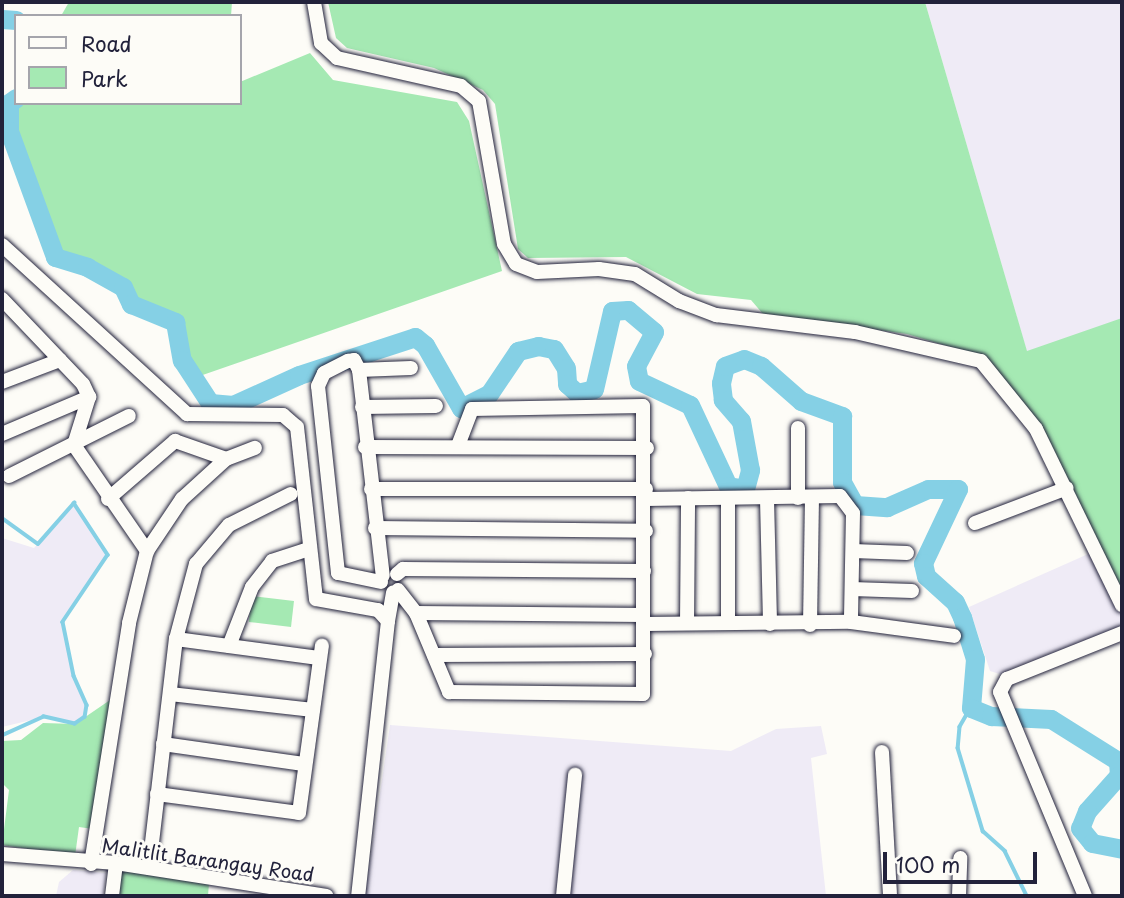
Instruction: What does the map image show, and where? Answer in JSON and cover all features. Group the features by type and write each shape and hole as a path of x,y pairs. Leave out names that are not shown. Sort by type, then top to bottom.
{"street":[{"path":"305,2 313,45 332,67 458,94 480,117"},
{"path":"314,2 321,43 337,58 461,86 479,101 504,244 516,264 537,272 619,271 716,315 855,332 967,355 981,362 1036,429 1122,605"},
{"path":"2,245 187,414 292,420 298,427 308,549 316,599 383,615"},
{"path":"2,299 60,360 89,397"},
{"path":"2,382 60,360"},
{"path":"390,584 338,573 318,386 324,373 348,361 355,360 359,370 375,528 390,584 416,613 449,692 643,694 646,410 639,404 472,409 458,445"},
{"path":"359,370 411,368"},
{"path":"2,434 89,397"},
{"path":"89,397 74,445 108,499 147,551"},
{"path":"362,407 436,407"},
{"path":"9,476 129,416"},
{"path":"797,428 805,498 810,625"},
{"path":"108,499 175,440 226,459"},
{"path":"365,447 458,445 647,448"},
{"path":"90,863 129,623 147,551 182,499 226,459 255,448"},
{"path":"975,523 1067,488"},
{"path":"371,489 646,494 728,499 840,496 848,503 853,551 851,622"},
{"path":"149,868 176,639 195,564 229,525 291,494"},
{"path":"687,623 688,498"},
{"path":"728,499 728,623"},
{"path":"767,499 770,624"},
{"path":"375,528 646,531"},
{"path":"229,646 252,587 272,561 308,549"},
{"path":"853,551 907,553"},
{"path":"358,896 383,615 390,584 403,569 644,571"},
{"path":"852,589 912,591"},
{"path":"416,613 687,623 810,625 851,622 954,636"},
{"path":"1085,896 1003,705 1000,692 1007,679 1122,633"},
{"path":"157,794 299,813 313,710 320,652 229,646 176,639"},
{"path":"433,655 645,654"},
{"path":"170,694 313,710"},
{"path":"163,744 304,764"},
{"path":"883,752 890,896"},
{"path":"563,896 575,775"},
{"name":"Malitlit Barangay Road","path":"2,854 116,863 326,896"},
{"path":"959,896 960,858"},
{"path":"112,896 116,863"}],"shaded area":[{"path":"925,2 1122,2 1122,319 1027,352"},
{"path":"74,503 108,555 63,622 74,676 87,705 85,717 75,724 44,717 2,727 2,538 34,548"},
{"path":"1095,551 1122,617 1122,634 1006,676 990,671 969,607"},
{"path":"390,725 731,751 776,729 821,726 827,754 811,758 826,896 365,896"},
{"path":"73,870 106,873 103,896 56,896 59,882"}],"green space":[{"path":"69,2 232,2 231,14 62,14"},
{"path":"328,2 925,2 1027,351 1122,318 1122,602 1062,470 984,357 907,334 763,314 751,300 697,294 626,257 528,258 518,249 495,104 483,90 434,68 347,48 336,38"},
{"path":"310,53 333,80 457,102 469,121 502,271 194,378 182,360 175,322 131,304 123,287 87,267 55,257 9,131 9,103 14,99 14,105 242,105 242,81"},
{"path":"251,596 294,601 291,627 249,622"},
{"path":"113,698 93,829 79,827 75,856 2,845 9,790 2,783 2,741 21,740 43,723 75,724"},
{"path":"119,868 209,883 208,896 115,896"}],"waterway":[{"path":"2,19 14,20"},
{"path":"14,99 9,103 9,131 55,257 87,267 123,287 131,304 175,322 182,360 210,403 233,405 299,375 415,337 425,345 461,408 489,394 518,351 538,346 554,349 566,368 567,384 577,393 594,389 612,311 628,310 654,332 636,366 639,381 690,405 728,486 745,489 750,470 741,421 723,400 721,383 725,366 744,359 761,366 801,401 842,416 842,482 855,505 887,507 928,489 958,489 923,563 926,576 955,602 962,617 975,659 971,708 991,716 1051,719 1118,761 1119,775 1087,811 1080,828 1092,843 1122,849"},
{"path":"2,105 9,103"},
{"path":"2,518 38,544 74,503 108,555 63,622 74,676 87,705 85,717 75,724 44,717 2,736"},
{"path":"971,708 960,727 958,748 983,831 1005,851 1027,896"}]}
